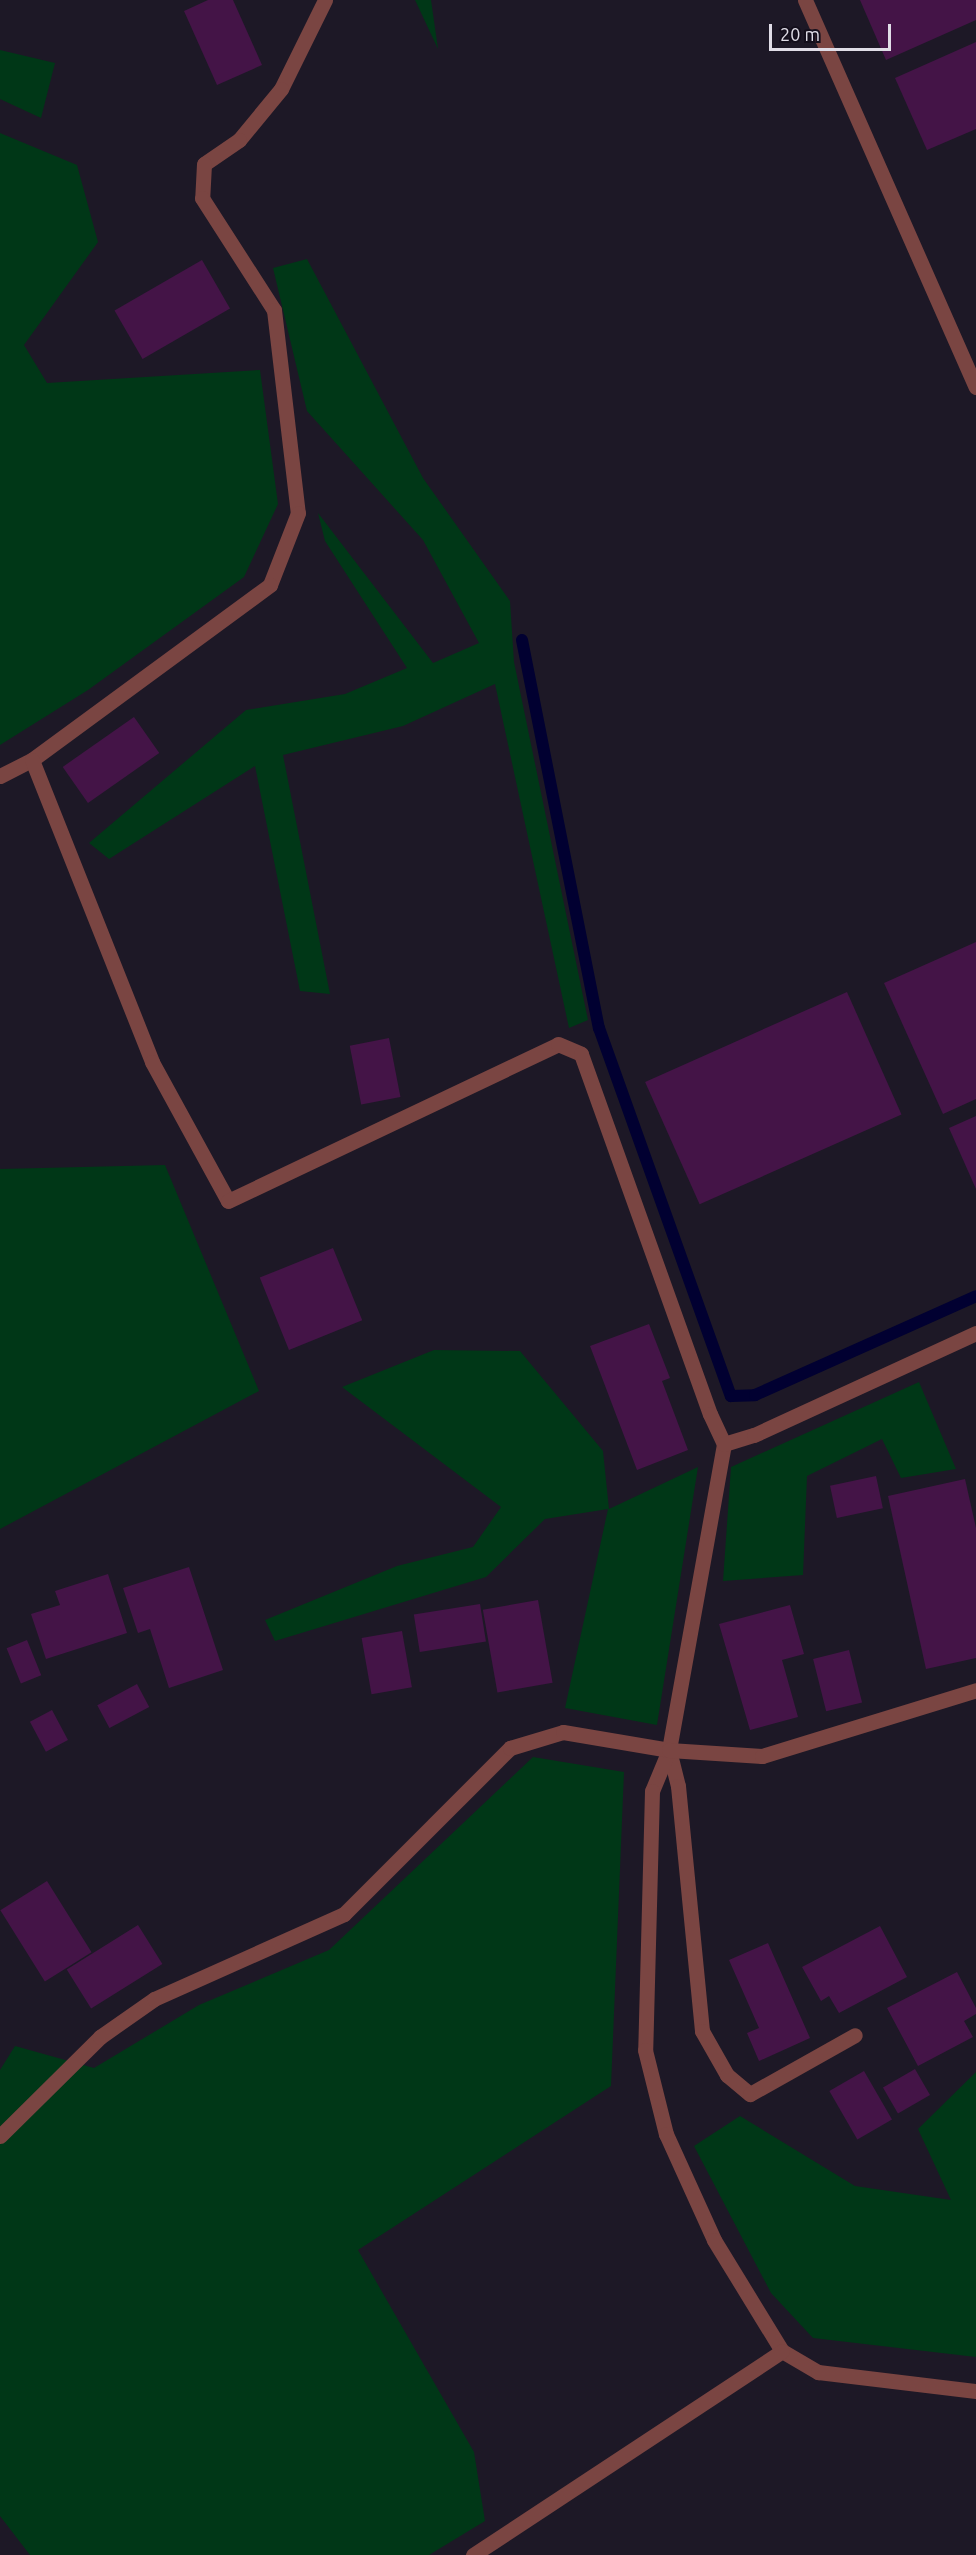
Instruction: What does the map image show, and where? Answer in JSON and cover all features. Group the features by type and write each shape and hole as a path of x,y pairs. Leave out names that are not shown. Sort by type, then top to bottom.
{"street":[{"path":"0,776 32,760 270,585 298,513 274,310 202,198 204,164 239,140 281,89 325,0"},
{"path":"805,0 976,387"},
{"path":"32,760 152,1062 228,1201 558,1044 581,1054 710,1414 724,1444 669,1750 652,1791 645,2050 666,2134 714,2240 782,2351 818,2372 976,2391"},
{"path":"724,1444 754,1435 976,1333"},
{"path":"0,2136 100,2037 154,1999 344,1914 510,1748 563,1732 669,1750 762,1756 976,1690"},
{"path":"669,1750 678,1786 702,2031 727,2075 750,2094 855,2035"},
{"path":"473,2555 782,2351"}],"green space":[{"path":"415,0 431,0 438,49"},
{"path":"0,50 55,63 41,118 0,99"},
{"path":"0,133 77,165 98,242 24,345 47,383 260,370 278,504 244,577 88,690 0,745"},
{"path":"307,259 423,478 510,601 514,662 588,1020 569,1028 495,684 403,726 283,755 330,994 300,991 255,766 109,859 89,843 246,710 345,694 407,668 325,541 318,513 433,663 479,643 423,540 307,411 273,268"},
{"path":"165,1165 259,1391 0,1529 0,1169"},
{"path":"434,1350 520,1351 603,1451 609,1509 698,1467 657,1725 565,1708 608,1509 545,1519 486,1577 275,1641 265,1620 397,1566 473,1547 501,1507 342,1387"},
{"path":"919,1382 956,1469 901,1478 882,1439 807,1476 803,1575 723,1581 731,1467"},
{"path":"533,1757 624,1772 611,2086 358,2250 474,2452 485,2521 429,2555 30,2555 0,2516 0,2070 15,2046 94,2068 199,2005 329,1950"},
{"path":"976,2072 976,2357 813,2338 771,2293 694,2146 740,2116 855,2186 951,2200 918,2129"}],"building":[{"path":"208,0 233,0 262,65 217,85 184,11"},
{"path":"860,0 976,0 976,20 886,60"},
{"path":"976,42 976,129 927,150 895,78"},
{"path":"202,260 230,308 143,359 115,310"},
{"path":"134,717 159,753 88,803 63,767"},
{"path":"976,942 976,1099 943,1114 884,983"},
{"path":"847,992 902,1114 700,1204 645,1082"},
{"path":"389,1038 400,1097 361,1105 350,1046"},
{"path":"976,1116 976,1189 949,1128"},
{"path":"333,1248 362,1320 289,1350 260,1278"},
{"path":"649,1324 670,1378 662,1381 688,1450 637,1470 590,1346"},
{"path":"876,1476 883,1508 837,1518 830,1486"},
{"path":"965,1479 976,1528 976,1658 926,1669 888,1496"},
{"path":"189,1567 223,1670 169,1688 150,1629 138,1633 123,1588"},
{"path":"108,1574 127,1633 46,1659 31,1614 60,1605 55,1591"},
{"path":"538,1600 553,1683 497,1692 483,1610"},
{"path":"480,1604 486,1642 420,1652 414,1614"},
{"path":"790,1605 804,1654 782,1660 798,1717 750,1730 719,1624"},
{"path":"402,1631 412,1687 372,1694 362,1638"},
{"path":"27,1640 41,1675 21,1683 7,1648"},
{"path":"849,1650 862,1702 826,1711 813,1659"},
{"path":"137,1684 149,1707 109,1728 97,1705"},
{"path":"52,1710 68,1740 46,1752 30,1722"},
{"path":"47,1881 92,1952 45,1981 0,1910"},
{"path":"138,1925 162,1964 91,2009 67,1970"},
{"path":"880,1926 907,1977 839,2013 829,1996 821,2001 802,1967"},
{"path":"768,1943 810,2038 759,2061 747,2033 759,2028 729,1960"},
{"path":"957,1972 976,2008 976,2014 964,2021 973,2037 918,2066 887,2008"},
{"path":"915,2069 930,2095 898,2113 883,2088"},
{"path":"864,2071 892,2119 857,2139 829,2091"}],"waterway":[{"path":"522,640 599,1028 731,1396 755,1395 976,1296"}]}
